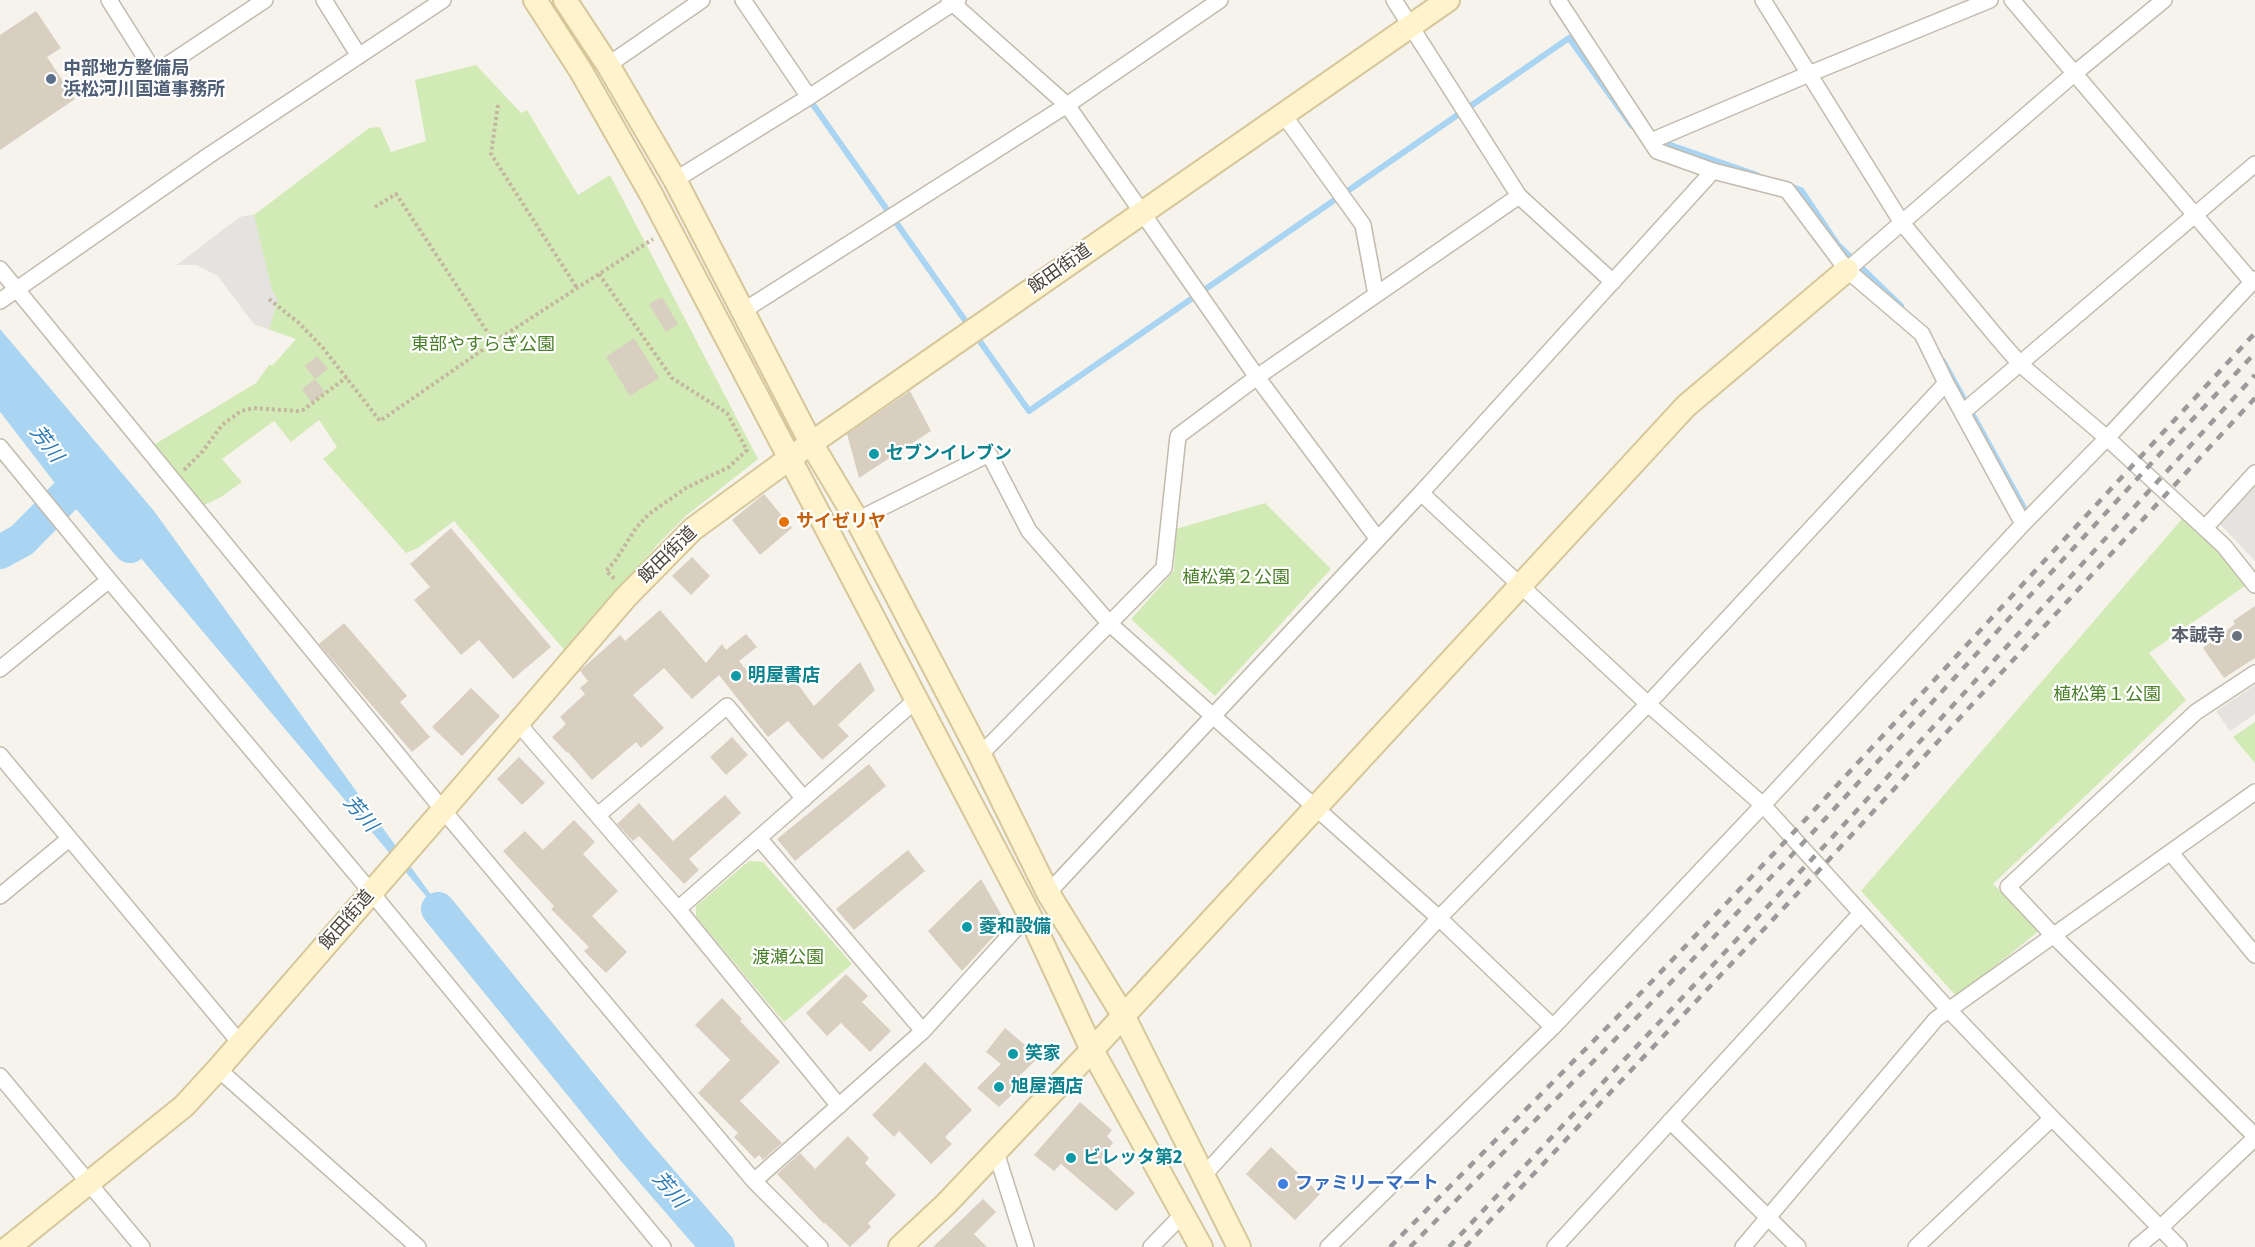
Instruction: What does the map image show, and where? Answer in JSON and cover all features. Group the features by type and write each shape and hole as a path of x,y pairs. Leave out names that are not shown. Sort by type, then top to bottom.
{"street":[{"path":"109,0 155,73 265,0"},
{"path":"324,0 358,56"},
{"path":"9,294 208,156 443,0"},
{"path":"535,0 581,71 669,229 1029,914 1092,1050 1201,1247"},
{"path":"565,0 608,65 675,180 811,443 857,519 980,754 1048,893 1123,1015 1239,1247"},
{"path":"608,65 702,0"},
{"path":"743,0 809,97"},
{"path":"743,311 1067,105 1220,0"},
{"path":"1394,0 1519,196 1613,282"},
{"name":"飯田街道","path":"14,1245 89,1181 184,1106 630,592 693,529 811,443 1448,0"},
{"path":"1558,0 1657,151 1713,171 1787,190 1847,270 1922,334 1946,383 2023,524"},
{"path":"1763,0 1902,224 2021,365 2107,438 2205,528 2224,546 2255,585"},
{"path":"1651,141 1990,0"},
{"path":"1328,1247 1552,1027 1763,805 2253,280 2012,0"},
{"path":"900,1247 946,1204 1092,1050 1686,406 1902,224 2075,73 2164,0"},
{"path":"675,180 809,97 953,1 1067,105 1257,377 1377,538"},
{"path":"1283,114 1363,225 1376,295"},
{"path":"1963,412 2255,164"},
{"path":"1048,893 1421,493 1713,171"},
{"path":"980,754 1164,568 1178,436 1257,377 1519,196"},
{"path":"0,269 9,294 173,480 443,810 754,1181 820,1247"},
{"path":"1203,1176 1439,918 1648,704 1946,383"},
{"path":"0,447 371,892 654,1244"},
{"path":"857,519 989,454 1029,531 1110,624 1439,918 1552,1027"},
{"path":"2205,528 2255,473"},
{"path":"1421,493 1648,704 1763,805 1948,1009 2179,1247"},
{"path":"0,669 109,580"},
{"path":"2137,1247 2255,1137 2008,887 2196,712 2255,673"},
{"path":"678,909 916,700"},
{"path":"598,815 728,706 804,799"},
{"path":"518,722 678,909 839,1106"},
{"path":"0,755 240,1043"},
{"path":"1743,1247 1936,1019 2255,792"},
{"path":"759,838 923,1031"},
{"path":"0,896 69,839"},
{"path":"2171,853 2255,955"},
{"path":"1555,1247 1861,913"},
{"path":"754,1181 923,1031 1029,914"},
{"path":"218,1069 418,1247"},
{"path":"0,1076 142,1247"},
{"path":"1916,1247 2052,1118"},
{"path":"1670,1121 1798,1247"},
{"path":"996,1152 1026,1247"},
{"path":"1151,1247 1183,1214"}],"path":[{"path":"498,105 491,154 577,288"},
{"path":"375,207 396,194 494,342"},
{"path":"269,299 299,323 323,348 380,421 494,342 669,229"},
{"path":"599,274 672,378 727,413 747,450 729,467 663,502 636,528 606,571 630,592"},
{"path":"173,480 203,451 222,424 235,414 253,408 303,410 346,377"}],"green space":[{"name":"東部やすらぎ公園","path":"476,65 521,113 527,110 578,195 610,175 758,459 687,515 659,543 566,652 454,521 418,548 406,553 323,459 337,447 319,420 291,442 274,421 222,459 242,482 221,497 202,506 152,446 256,383 269,365 273,365 296,339 254,324 218,276 197,265 177,265 240,217 254,215 369,128 380,127 391,152 426,141 415,80"},
{"name":"植松第２公園","path":"1265,503 1331,569 1215,696 1131,619 1174,571 1176,529"},
{"name":"植松第１公園","path":"2182,519 2228,560 2245,586 2149,653 2186,700 1993,884 2040,930 1957,997 1861,891"},
{"path":"2255,722 2255,763 2233,737"},
{"name":"渡瀬公園","path":"749,861 763,862 852,964 784,1022 696,917 696,906"}],"shaded area":[{"path":"254,215 272,290 278,300 269,329 254,324 218,276 197,265 177,265 240,217"},
{"path":"2255,487 2255,561 2219,523"},
{"path":"2255,685 2255,714 2230,731 2216,711"}],"water":[{"path":"0,329 154,511 468,946 0,391"}],"building":[{"name":"中部地方整備局 浜松河川国道事務所","path":"36,11 61,48 47,57 75,99 0,150 0,35"},
{"path":"662,297 678,324 666,332 649,304"},
{"path":"634,338 659,378 630,396 606,357"},
{"path":"317,356 328,369 315,379 305,366"},
{"path":"315,379 325,392 312,403 302,389"},
{"name":"セブンイレブン","path":"910,391 931,431 859,478 847,434"},
{"path":"764,494 792,528 760,555 732,520"},
{"path":"451,528 551,647 513,679 479,640 461,655 414,600 430,587 410,564"},
{"path":"692,557 710,576 691,595 672,576"},
{"name":"本誠寺","path":"2255,606 2255,658 2224,678 2203,648 2235,624 2233,621"},
{"path":"660,610 706,663 722,644 726,650 746,634 757,647 739,661 759,686 784,666 814,706 860,662 875,690 838,725 849,736 822,760 788,721 768,737 719,675 692,699 664,668 633,695 664,728 641,748 636,742 592,780 552,737 566,724 560,717 585,694 580,688 588,681 580,671 620,635 625,641"},
{"path":"344,623 407,696 400,702 430,737 412,752 319,644"},
{"path":"471,688 500,716 462,756 432,727"},
{"path":"732,737 748,755 726,775 710,757"},
{"path":"519,757 545,783 522,805 497,779"},
{"path":"869,764 886,786 795,861 777,839"},
{"path":"725,795 741,813 689,859 699,870 684,884 639,836 633,841 617,824 639,803 673,841"},
{"path":"574,820 595,842 583,854 618,891 592,916 627,952 606,973 584,951 589,947 551,909 554,906 503,851 525,831 543,850"},
{"path":"908,850 925,871 854,930 836,909"},
{"name":"菱和設備","path":"981,879 1006,923 962,971 928,931"},
{"path":"846,974 868,996 862,1002 891,1031 870,1052 841,1023 827,1036 806,1013"},
{"path":"722,998 742,1019 740,1021 780,1062 740,1101 782,1143 763,1160 759,1155 755,1159 734,1137 738,1133 698,1093 730,1060 695,1025"},
{"path":"1005,1028 1039,1057 1014,1081 1020,1087 999,1107 977,1088 1001,1064 986,1052"},
{"path":"925,1062 972,1110 945,1137 952,1144 931,1164 899,1131 894,1137 872,1115"},
{"name":"ビレッタ第2","path":"1080,1102 1112,1130 1107,1136 1113,1143 1100,1160 1135,1193 1116,1211 1061,1164 1054,1171 1034,1155"},
{"path":"848,1136 869,1158 865,1163 896,1195 868,1223 871,1227 850,1247 824,1224 777,1174 800,1153 815,1169"},
{"name":"ファミリーマート","path":"1271,1147 1320,1194 1295,1220 1246,1174"},
{"path":"983,1199 996,1212 974,1234 987,1247 933,1247"}],"waterway":[{"path":"809,99 1029,411 1569,38 1632,126"},
{"path":"1659,141 1757,175"},
{"path":"1789,186 1801,190 1838,245 1901,306"},
{"path":"1943,361 2024,508"},
{"name":"芳川","path":"0,384 77,484 130,546"},
{"path":"0,552 22,540 77,484"},
{"name":"芳川","path":"438,909 634,1150 718,1247"}],"railway":[{"path":"1390,1247 1636,998 1780,847 2255,333"},
{"path":"1410,1247 1654,1000 1791,856 2255,353"},
{"path":"1449,1247 1827,843 2255,375"},
{"path":"1465,1247 1811,879 2255,398"}],"place":[{"name":"中部地方整備局 浜松河川国道事務所","path":"51,79"},
{"name":"セブンイレブン","path":"874,454"},
{"name":"サイゼリヤ","path":"784,522"},
{"name":"本誠寺","path":"2237,636"},
{"name":"明屋書店","path":"736,676"},
{"name":"菱和設備","path":"967,927"},
{"name":"笑家","path":"1013,1054"},
{"name":"旭屋酒店","path":"999,1087"},
{"name":"ビレッタ第2","path":"1071,1158"},
{"name":"ファミリーマート","path":"1283,1184"}]}
